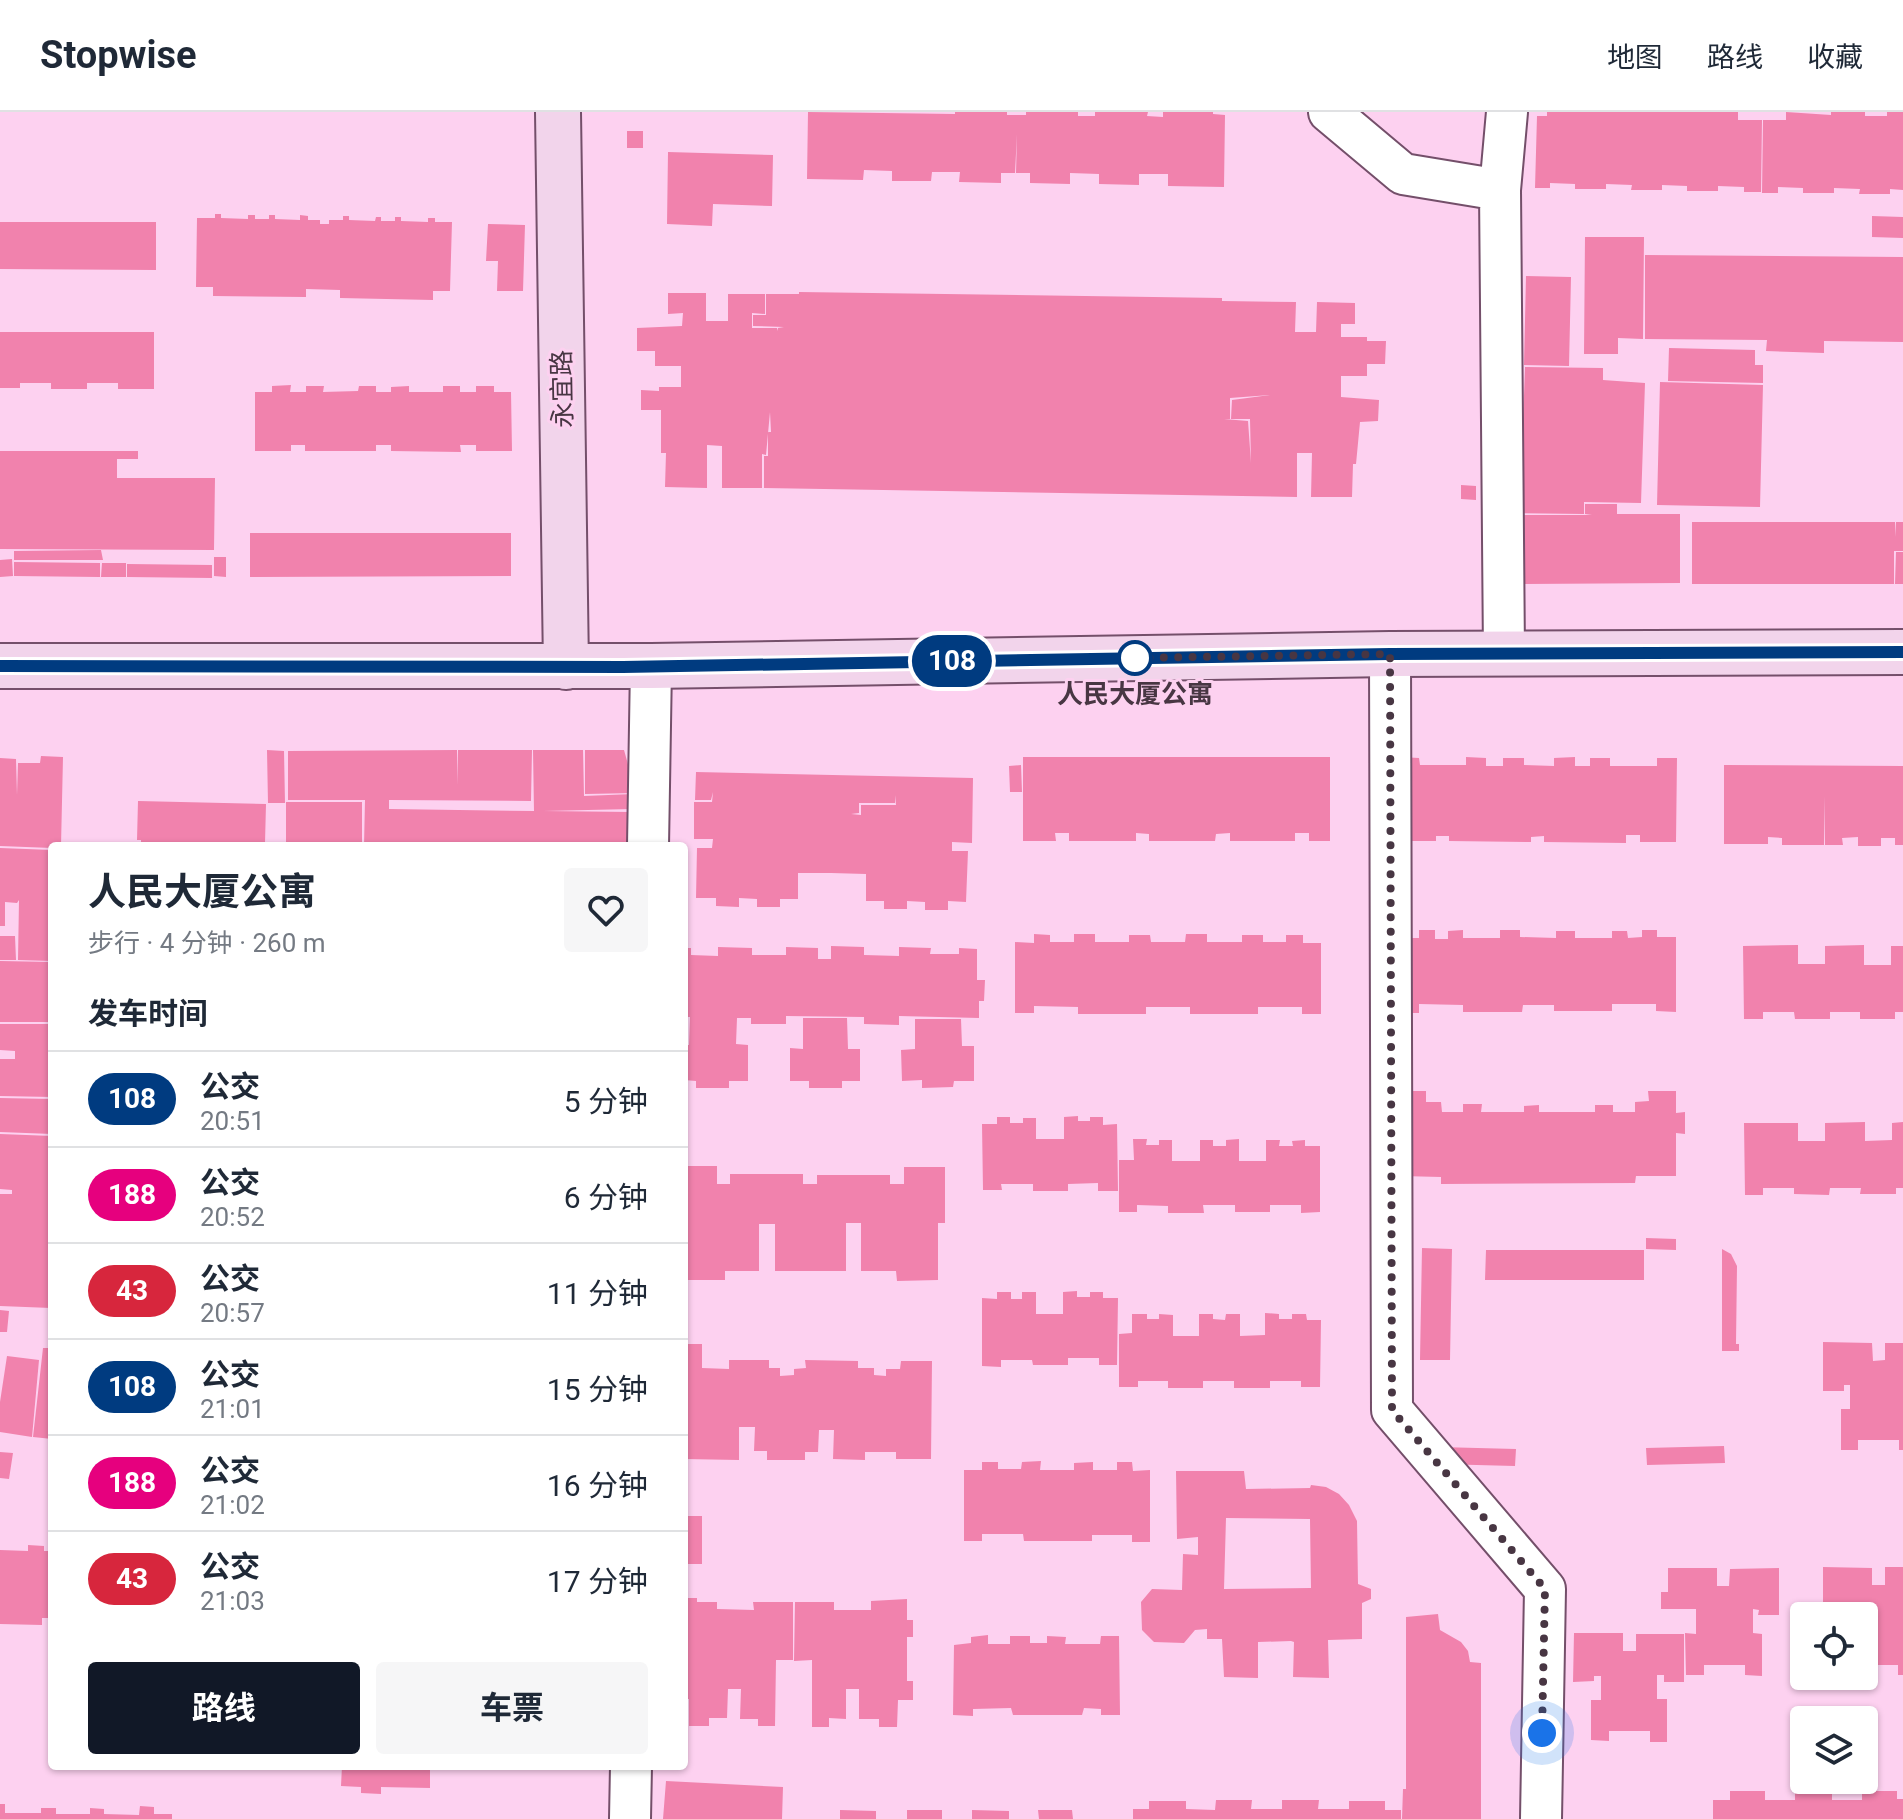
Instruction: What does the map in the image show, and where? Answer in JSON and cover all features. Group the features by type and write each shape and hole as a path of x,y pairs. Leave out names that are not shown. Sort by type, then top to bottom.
{"main road":[{"name":"永宜路","path":"558,112 566,667"},
{"path":"0,666 566,667 1390,654 1903,652"}],"street":[{"path":"1329,112 1403,174 1500,190"},
{"path":"1504,654 1500,190 1507,112"},
{"path":"1390,654 1392,1410 1545,1589 1541,1819"},
{"path":"648,842 651,666"},
{"path":"630,1819 631,1770"}],"building":[{"path":"808,112 1007,112 1007,115 1026,115 1026,112 1078,112 1078,116 1095,116 1095,112 1148,112 1147,116 1163,117 1163,112 1213,112 1225,115 1224,187 1168,186 1168,174 1139,174 1139,185 1099,184 1099,174 1070,173 1070,184 1030,183 1030,173 1016,173 1017,134 1015,173 1001,173 1001,183 959,182 960,172 932,172 931,181 892,181 892,171 864,170 863,180 807,179"},
{"path":"1547,112 1738,112 1738,120 1762,120 1761,192 1744,192 1744,187 1718,186 1718,191 1687,191 1687,186 1662,185 1662,190 1631,190 1632,185 1606,184 1606,189 1575,189 1575,184 1550,183 1550,188 1535,188 1537,116 1547,116"},
{"path":"1786,112 1831,115 1831,112 1865,112 1865,116 1887,116 1887,112 1903,112 1903,190 1890,189 1890,194 1859,194 1860,189 1834,188 1834,193 1803,193 1803,188 1778,187 1778,193 1762,193 1763,120 1786,120"},
{"path":"627,131 643,131 643,148 627,148"},
{"path":"668,152 773,155 772,206 713,204 712,226 667,224"},
{"path":"215,214 221,214 221,218 248,219 248,215 255,215 255,219 269,219 269,215 275,215 275,219 300,220 300,215 308,216 308,220 320,220 320,224 343,220 343,216 349,216 349,220 375,221 376,217 381,217 381,221 395,221 395,217 401,217 401,221 428,222 428,218 435,218 435,222 452,222 450,291 433,291 433,300 340,298 340,290 306,289 306,297 213,296 213,287 196,287 197,218 215,218"},
{"path":"1872,216 1903,217 1903,238 1872,237"},
{"path":"0,222 156,222 156,270 0,269"},
{"path":"488,224 525,225 523,291 497,291 498,261 486,261"},
{"path":"1585,237 1644,237 1643,339 1618,338 1618,354 1584,354"},
{"path":"1645,255 1903,257 1903,342 1824,341 1824,353 1766,351 1767,340 1645,339"},
{"path":"1526,276 1571,277 1569,366 1524,365"},
{"path":"668,293 706,293 706,321 728,321 728,294 765,294 765,314 752,313 752,328 777,328 778,331 778,328 784,327 753,326 753,315 766,315 766,294 1222,298 1222,301 1296,302 1295,332 1316,332 1317,302 1355,303 1355,324 1341,324 1341,337 1386,341 1385,364 1367,364 1367,376 1341,376 1341,397 1379,400 1378,421 1360,422 1356,464 1353,464 1352,497 1311,497 1312,453 1297,453 1297,497 764,488 764,456 768,456 768,434 766,455 762,454 762,488 722,488 722,446 707,445 707,488 665,487 666,453 661,453 661,410 641,410 641,390 681,387 681,366 655,366 655,351 637,351 637,328 682,326 683,313 668,314","holes":["1270,395 1232,400 1231,419 1250,419 1251,463 1248,421 1224,419 1230,419 1230,398"]},
{"path":"0,332 154,332 154,389 118,389 118,383 87,383 87,389 51,389 51,383 20,383 20,388 0,388"},
{"path":"1669,348 1755,350 1755,365 1763,365 1763,383 1668,381"},
{"path":"1525,367 1603,368 1603,380 1645,383 1641,503 1584,502 1584,514 1511,513 1521,482"},
{"path":"1660,382 1763,385 1760,507 1657,505"},
{"path":"291,385 290,392 306,392 306,386 324,386 323,392 358,391 359,386 376,386 376,392 391,392 391,387 409,386 409,392 443,392 443,386 460,386 460,392 476,392 476,386 494,386 494,392 511,392 512,451 476,451 476,445 460,445 461,452 391,451 391,445 376,445 376,451 305,451 305,445 291,445 291,451 255,451 255,392 272,392 272,386"},
{"path":"0,451 138,451 138,459 117,459 117,478 215,478 214,550 0,549"},
{"path":"1461,485 1476,486 1476,500 1461,499"},
{"path":"1585,504 1617,504 1617,514 1680,514 1680,583 1512,584 1513,515 1592,515 1585,514"},
{"path":"1692,522 1895,522 1895,537 1896,522 1903,522 1903,551 1894,551 1894,584 1692,584"},
{"path":"250,533 511,533 511,576 250,577"},
{"path":"101,550 103,560 14,560 14,551"},
{"path":"1896,552 1903,552 1903,584 1895,584"},
{"path":"214,557 226,557 226,577 214,576"},
{"path":"12,559 13,576 0,577 0,560"},
{"path":"14,562 100,563 100,577 14,576"},
{"path":"102,563 126,563 126,577 101,577"},
{"path":"127,564 212,565 212,578 127,577"},
{"path":"267,750 284,751 285,803 268,803"},
{"path":"457,750 458,785 458,750 532,750 531,801 389,800 389,809 534,811 533,750 583,750 584,796 633,794 633,809 543,811 632,812 632,842 364,842 365,800 288,800 288,751"},
{"path":"585,750 624,750 636,793 585,794"},
{"path":"41,756 63,757 61,842 48,842 48,848 0,846 0,758 16,759 17,795 18,763 40,763"},
{"path":"1023,757 1330,757 1330,841 1309,841 1309,833 1295,833 1295,841 1230,841 1230,833 1216,834 1215,841 1149,841 1149,834 1136,833 1136,841 1069,841 1069,833 1055,833 1056,841 1023,841"},
{"path":"1400,757 1419,758 1420,765 1466,765 1466,757 1486,758 1486,766 1503,766 1503,758 1524,758 1524,765 1554,766 1554,758 1575,757 1575,766 1590,766 1590,758 1610,758 1610,766 1657,766 1657,758 1677,758 1676,842 1640,842 1640,835 1626,835 1626,843 1544,842 1544,836 1531,837 1531,842 1449,841 1449,836 1436,836 1436,841 1400,841"},
{"path":"1021,765 1022,792 1010,792 1009,766"},
{"path":"1724,765 1903,766 1903,845 1895,845 1895,838 1881,838 1881,846 1858,846 1858,837 1842,838 1843,845 1825,845 1825,796 1824,845 1782,845 1782,838 1768,837 1768,844 1724,844"},
{"path":"696,772 973,778 972,843 952,842 952,851 968,851 966,902 948,901 948,910 925,910 925,902 907,901 907,909 884,909 884,901 866,901 866,874 798,873 798,899 780,899 780,907 757,907 757,899 739,898 739,907 716,906 716,898 696,898 697,848 712,848 713,839 694,839 694,802 712,802 713,792 711,800 695,800","holes":["895,795 896,805 861,805 861,815 851,814 859,813 859,803 895,803"]},
{"path":"138,801 266,804 265,842 137,840"},
{"path":"286,802 362,802 362,842 286,842"},
{"path":"0,848 48,850 48,961 18,960 19,900 17,903 5,902 5,926 0,926"},
{"path":"1419,930 1435,930 1435,939 1448,939 1448,931 1463,930 1463,938 1500,938 1500,930 1520,930 1520,937 1556,938 1556,931 1575,931 1575,938 1612,938 1612,931 1627,931 1628,938 1642,937 1642,930 1657,930 1657,937 1676,937 1676,1012 1656,1011 1656,1004 1612,1004 1612,1011 1554,1011 1554,1005 1523,1005 1522,1012 1463,1012 1463,1005 1419,1004 1419,1013 1399,1013 1400,938 1419,938"},
{"path":"1034,934 1050,935 1050,942 1074,942 1074,934 1095,934 1095,942 1129,942 1129,935 1150,935 1151,942 1185,942 1186,934 1207,934 1207,942 1242,942 1242,935 1263,935 1263,942 1286,942 1286,935 1303,935 1303,943 1321,943 1321,1014 1302,1014 1302,1007 1258,1007 1258,1014 1190,1014 1190,1007 1146,1007 1146,1014 1078,1014 1078,1007 1034,1006 1034,1013 1015,1013 1015,942 1034,943"},
{"path":"0,936 15,936 16,960 0,960"},
{"path":"1798,945 1798,964 1825,964 1825,946 1864,945 1864,965 1891,965 1891,946 1903,946 1903,1012 1895,1012 1895,1019 1860,1019 1860,1012 1830,1012 1830,1019 1795,1019 1794,1012 1763,1012 1763,1019 1744,1019 1743,946"},
{"path":"831,946 864,947 864,955 899,956 899,947 931,948 930,954 959,954 959,948 977,949 977,980 985,980 984,1001 979,1001 979,1018 899,1016 899,1025 864,1024 864,1017 786,1016 786,1024 751,1024 751,1018 737,1018 736,1044 748,1045 748,1081 729,1081 729,1088 696,1088 696,1081 688,1080 688,948 691,948 691,955 718,956 718,947 752,948 752,955 786,955 786,947 818,948 818,959 831,959"},
{"path":"0,961 48,962 48,1022 0,1022"},
{"path":"803,1018 847,1018 848,1049 860,1049 860,1081 842,1081 842,1088 809,1088 809,1081 790,1081 790,1048 803,1049"},
{"path":"915,1019 961,1019 962,1046 974,1046 974,1081 954,1081 953,1087 922,1088 922,1080 902,1081 901,1050 915,1049"},
{"path":"0,1024 48,1024 48,1097 0,1096 0,1059 15,1059 15,1051 0,1050"},
{"path":"1401,1091 1426,1091 1426,1102 1441,1102 1442,1112 1463,1112 1463,1104 1482,1104 1481,1112 1524,1112 1524,1106 1539,1105 1539,1112 1595,1112 1595,1105 1613,1105 1613,1112 1635,1112 1635,1102 1649,1101 1648,1091 1676,1091 1676,1113 1685,1112 1685,1134 1676,1133 1676,1176 1636,1176 1635,1183 1441,1184 1441,1177 1401,1176"},
{"path":"0,1098 48,1099 48,1134 0,1132"},
{"path":"1078,1116 1078,1121 1103,1117 1103,1125 1117,1124 1118,1191 1098,1191 1098,1183 1068,1184 1068,1191 1033,1191 1033,1184 1001,1184 1002,1190 983,1190 982,1124 997,1124 997,1117 1010,1117 1010,1123 1023,1123 1023,1118 1036,1118 1036,1139 1064,1139 1064,1117"},
{"path":"1865,1122 1865,1141 1892,1140 1892,1123 1903,1122 1903,1188 1896,1188 1896,1194 1860,1194 1861,1188 1830,1188 1829,1195 1794,1194 1794,1188 1763,1188 1763,1195 1745,1195 1744,1123 1798,1123 1798,1141 1825,1141 1825,1123"},
{"path":"0,1134 48,1136 48,1308 0,1306 0,1194 12,1194 12,1190 0,1189"},
{"path":"1133,1139 1147,1139 1146,1145 1159,1145 1159,1140 1172,1140 1172,1161 1200,1161 1200,1140 1213,1140 1213,1146 1226,1146 1226,1140 1239,1139 1239,1161 1266,1161 1266,1140 1280,1140 1279,1146 1293,1146 1292,1141 1305,1140 1305,1146 1320,1146 1320,1212 1301,1213 1301,1205 1270,1205 1270,1212 1235,1212 1235,1205 1203,1205 1204,1213 1168,1213 1168,1206 1137,1205 1137,1212 1119,1212 1119,1160 1134,1160"},
{"path":"688,1166 717,1166 717,1184 730,1184 730,1174 803,1174 803,1184 817,1184 817,1175 890,1175 890,1184 904,1184 904,1167 945,1167 945,1223 938,1223 938,1280 897,1281 896,1271 861,1271 861,1223 846,1223 846,1271 775,1271 775,1224 759,1224 759,1271 725,1271 725,1280 688,1280"},
{"path":"1646,1238 1676,1239 1676,1250 1646,1249"},
{"path":"1422,1248 1452,1249 1450,1360 1420,1360"},
{"path":"1722,1249 1731,1254 1737,1266 1736,1344 1739,1344 1739,1351 1722,1351"},
{"path":"1486,1250 1644,1250 1644,1280 1485,1280"},
{"path":"1077,1291 1077,1297 1090,1297 1090,1292 1103,1292 1103,1298 1118,1298 1117,1365 1099,1365 1099,1358 1068,1358 1068,1365 1033,1365 1032,1360 1001,1360 1001,1367 982,1366 982,1298 997,1299 997,1292 1011,1292 1011,1299 1022,1299 1022,1292 1036,1292 1036,1314 1063,1314 1063,1292"},
{"path":"0,1310 9,1311 7,1332 0,1332"},
{"path":"1265,1313 1279,1314 1279,1319 1292,1319 1292,1314 1306,1314 1307,1320 1321,1320 1320,1387 1301,1387 1301,1381 1270,1381 1270,1388 1234,1388 1234,1381 1203,1381 1203,1388 1168,1388 1168,1381 1138,1381 1138,1387 1119,1387 1119,1334 1132,1333 1132,1314 1147,1314 1147,1319 1159,1319 1159,1314 1173,1315 1173,1336 1199,1336 1199,1314 1213,1314 1213,1319 1225,1320 1226,1314 1240,1314 1240,1336 1265,1335"},
{"path":"1823,1342 1872,1343 1873,1361 1885,1360 1885,1343 1903,1343 1903,1450 1899,1450 1899,1440 1858,1440 1858,1450 1841,1450 1841,1409 1850,1409 1850,1385 1844,1385 1844,1391 1823,1391"},
{"path":"688,1344 702,1344 702,1368 729,1369 729,1360 769,1360 769,1368 780,1368 780,1376 794,1375 794,1369 806,1368 805,1360 858,1361 858,1368 874,1368 874,1375 886,1376 886,1369 900,1369 901,1361 932,1361 931,1459 896,1459 896,1452 865,1452 865,1460 833,1459 834,1430 819,1430 818,1452 805,1452 805,1460 767,1460 767,1451 754,1451 755,1427 739,1427 739,1460 688,1459"},
{"path":"43,1348 48,1348 48,1439 33,1437"},
{"path":"7,1356 39,1360 32,1437 0,1432 0,1402"},
{"path":"1724,1446 1725,1463 1647,1465 1646,1448"},
{"path":"1439,1447 1516,1449 1515,1466 1438,1464"},
{"path":"0,1452 13,1453 9,1479 0,1478"},
{"path":"1041,1461 1040,1470 1074,1470 1074,1463 1093,1462 1093,1470 1117,1470 1117,1462 1132,1462 1133,1471 1150,1470 1150,1542 1132,1542 1132,1535 1092,1535 1092,1541 1024,1541 1023,1534 982,1534 982,1541 964,1541 964,1470 982,1470 982,1462 998,1462 998,1469 1021,1469 1022,1462"},
{"path":"1176,1471 1244,1471 1246,1489 1310,1488 1311,1485 1326,1487 1339,1494 1357,1521 1358,1584 1371,1589 1371,1599 1362,1603 1362,1639 1328,1640 1329,1678 1293,1677 1294,1642 1291,1641 1258,1642 1258,1678 1224,1677 1222,1639 1207,1639 1207,1629 1195,1630 1184,1643 1154,1642 1142,1630 1141,1602 1152,1589 1182,1590 1183,1554 1198,1555 1198,1537 1177,1539","holes":["1226,1518 1310,1519 1311,1588 1224,1589"]},
{"path":"688,1516 702,1516 702,1564 688,1564"},
{"path":"28,1545 44,1546 44,1551 48,1551 48,1618 42,1618 42,1625 0,1624 0,1550 28,1551"},
{"path":"1823,1567 1872,1568 1872,1585 1885,1585 1885,1567 1903,1567 1903,1675 1898,1675 1898,1665 1878,1665 1878,1602 1823,1602"},
{"path":"1668,1568 1717,1568 1717,1586 1729,1586 1730,1569 1779,1568 1779,1615 1758,1615 1759,1610 1753,1609 1753,1633 1762,1634 1762,1676 1745,1675 1745,1665 1704,1665 1704,1675 1686,1675 1685,1633 1696,1634 1696,1609 1661,1609 1661,1592 1668,1592"},
{"path":"688,1598 697,1598 697,1602 717,1602 717,1609 754,1610 753,1602 793,1602 793,1660 776,1660 775,1726 758,1726 758,1719 740,1719 741,1689 728,1689 727,1718 709,1718 709,1726 689,1726"},
{"path":"907,1599 907,1620 913,1620 913,1637 907,1637 907,1681 913,1681 913,1700 898,1700 897,1727 879,1727 879,1719 859,1719 859,1689 846,1689 846,1719 829,1718 829,1727 812,1727 812,1660 794,1661 795,1602 834,1602 834,1610 871,1610 871,1601"},
{"path":"1438,1614 1440,1630 1461,1642 1468,1651 1470,1662 1481,1663 1481,1819 1402,1819 1403,1789 1406,1789 1406,1617"},
{"path":"1574,1633 1623,1633 1623,1651 1636,1651 1636,1634 1684,1634 1684,1682 1664,1682 1664,1675 1657,1675 1657,1699 1667,1699 1667,1742 1650,1742 1650,1731 1609,1731 1609,1741 1591,1740 1591,1700 1601,1700 1601,1676 1594,1676 1594,1681 1573,1682"},
{"path":"988,1635 988,1644 1010,1644 1010,1636 1030,1636 1030,1643 1047,1643 1047,1636 1066,1637 1065,1644 1100,1644 1101,1636 1119,1636 1120,1715 1101,1715 1101,1709 1084,1708 1082,1715 1013,1715 1011,1708 973,1709 973,1716 953,1715 954,1645 971,1643 971,1637"},
{"path":"342,1770 430,1770 430,1788 381,1787 381,1794 361,1793 361,1787 341,1786"},
{"path":"666,1781 783,1787 782,1819 663,1819"},
{"path":"1730,1791 1765,1791 1765,1800 1795,1800 1795,1794 1832,1794 1832,1800 1862,1800 1862,1794 1897,1791 1897,1799 1903,1799 1903,1819 1713,1819 1713,1800 1730,1800"},
{"path":"1216,1800 1252,1800 1251,1809 1282,1809 1282,1800 1319,1800 1318,1809 1349,1809 1349,1801 1385,1801 1385,1810 1401,1810 1401,1819 1133,1819 1133,1809 1149,1809 1149,1801 1186,1801 1186,1809 1215,1810"},
{"path":"0,1804 5,1804 5,1813 41,1813 41,1808 56,1808 56,1814 90,1814 90,1808 104,1809 104,1814 139,1815 140,1806 154,1807 154,1814 172,1814 172,1819 0,1819"},
{"path":"840,1810 876,1811 876,1819 840,1819"},
{"path":"907,1810 942,1810 942,1819 907,1819"},
{"path":"972,1810 1009,1811 1009,1819 972,1819"},
{"path":"1038,1810 1072,1810 1073,1819 1039,1819"}],"bus line":[{"name":"108","path":"0,666 623,667 1390,654 1903,652"}],"place":[{"name":"人民大厦公寓","path":"1135,658"}],"route":[{"path":"1135,658 1390,654 1392,1410 1545,1589 1542,1733"}]}
